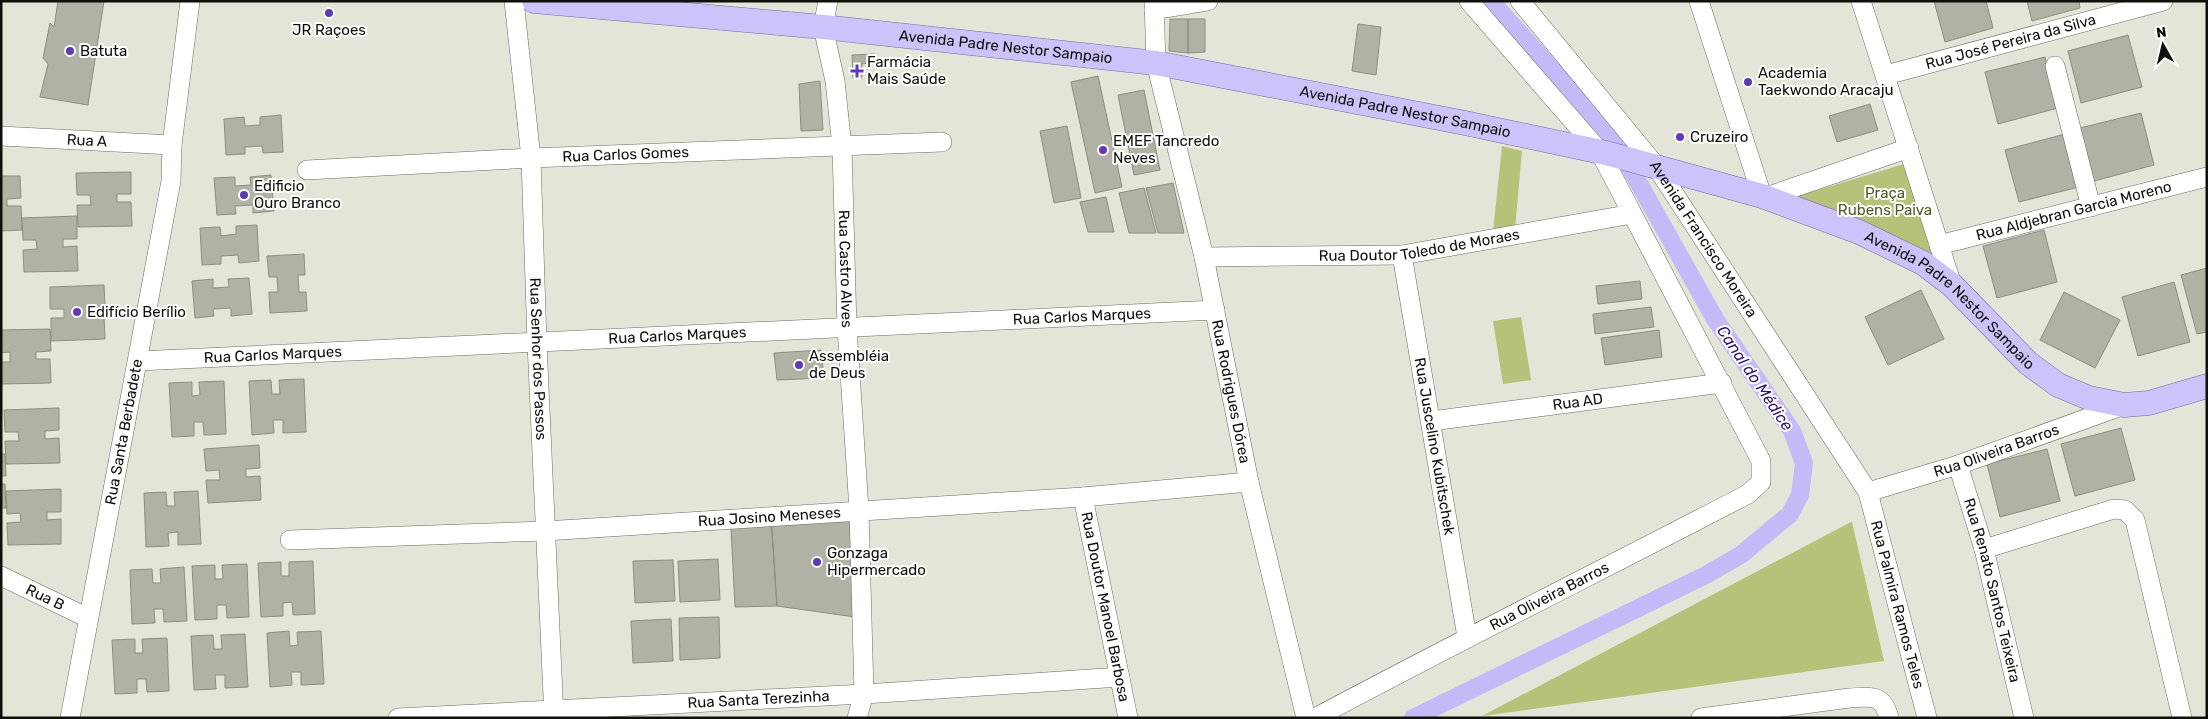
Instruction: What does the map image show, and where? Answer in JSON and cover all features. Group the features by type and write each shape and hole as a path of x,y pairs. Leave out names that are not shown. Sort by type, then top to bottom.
{"main road":[{"name":"Avenida Padre Nestor Sampaio","path":"534,1 824,27 1156,63 1603,152 1764,197 1859,232 1923,263 1952,285 2028,363 2058,385 2089,398 2124,405 2149,403 2207,386"}],"street":[{"name":"Rua Santa Berbadete","path":"70,718 171,181 172,145 190,1"},
{"name":"Rua Senhor dos Passos","path":"514,1 531,158 537,343 554,713"},
{"name":"Rua Castro Alves","path":"828,1 824,27 835,81 842,147 848,328 859,510 864,694 857,718"},
{"path":"1154,6 1208,1"},
{"path":"1469,1 1603,152 1632,214 1722,382"},
{"name":"Avenida Francisco Moreira","path":"1520,1 1652,165 1868,492"},
{"path":"1700,1 1764,197 1909,148"},
{"path":"1861,1 1952,285"},
{"name":"Rua José Pereira da Silva","path":"1886,75 2163,1"},
{"name":"Rua Rodrigues Dórea","path":"1154,6 1156,63 1204,258 1249,482 1306,718"},
{"path":"2055,66 2091,206"},
{"name":"Rua A","path":"1,136 172,145"},
{"name":"Rua Carlos Gomes","path":"307,170 531,158 942,142"},
{"name":"Rua Aldjebran Garcia Moreno","path":"1939,245 2207,177"},
{"name":"Rua Doutor Toledo de Moraes","path":"1204,258 1402,256 1632,214"},
{"name":"Rua Juscelino Kubitschek","path":"1402,256 1467,637"},
{"name":"Rua Carlos Marques","path":"138,361 1215,310"},
{"name":"Rua Oliveira Barros","path":"1315,718 1467,637 1597,574 1748,494 1761,482 1761,461 1722,382"},
{"name":"Rua AD","path":"1431,421 1722,382"},
{"name":"Rua Oliveira Barros","path":"1868,492 1958,464 2124,405"},
{"name":"Rua Renato Santos Teixeira","path":"1958,464 1984,550 2024,718"},
{"name":"Rua Josino Meneses","path":"290,540 545,531 1083,497 1249,482"},
{"name":"Rua Palmira Ramos Teles","path":"1868,492 1927,718"},
{"name":"Rua Doutor Manoel Barbosa","path":"1083,497 1128,718"},
{"name":"Rua Renato Santos Teixeira","path":"1984,550 2114,509 2125,510 2135,520 2182,718"},
{"name":"Rua B","path":"1,576 88,618"},
{"name":"Rua Santa Terezinha","path":"398,718 554,713 1120,677"},
{"path":"1701,718 1849,698 1872,697 1882,701 1889,718"}],"green space":[{"path":"1502,146 1522,151 1515,229 1493,232"},
{"name":"Praça Rubens Paiva","path":"1904,164 1932,255 1798,196"},
{"path":"1521,317 1531,380 1503,384 1493,321"},
{"path":"1851,522 1884,661 1482,716"}],"building":[{"name":"Batuta","path":"58,1 104,1 88,105 40,97 48,64 43,58 50,23 54,27"},
{"path":"1934,1 1986,1 1993,28 1945,42"},
{"path":"2027,1 2079,1 2080,8 2032,21"},
{"path":"1170,19 1188,19 1188,53 1169,51"},
{"path":"1188,19 1205,19 1205,52 1188,53"},
{"path":"1358,24 1381,27 1376,75 1352,71"},
{"path":"2128,35 2142,87 2081,103 2068,51"},
{"name":"Farmácia Mais Saúde","path":"875,54 875,62 862,64 862,77 853,78 852,55"},
{"path":"2045,57 2058,108 1998,124 1985,72"},
{"path":"1098,76 1122,187 1095,193 1071,82"},
{"path":"820,81 823,130 801,131 799,84"},
{"path":"1144,90 1160,170 1134,175 1118,95"},
{"path":"1870,104 1878,130 1837,142 1829,116"},
{"path":"2141,113 2154,165 2094,181 2080,128"},
{"path":"281,115 283,152 263,153 262,146 245,147 245,154 226,155 224,119 244,117 245,126 260,125 260,117"},
{"path":"1067,126 1081,198 1054,203 1040,131"},
{"path":"2065,134 2079,187 2019,202 2005,150"},
{"path":"131,172 131,194 117,194 117,202 131,202 132,226 78,227 77,205 91,205 90,195 77,195 76,173"},
{"name":"Edificio Ouro Branco","path":"271,175 274,211 253,213 253,205 235,206 236,214 217,215 214,178 235,177 235,186 251,185 250,177"},
{"path":"1,176 20,176 21,198 7,199 7,206 21,206 22,230 1,231"},
{"path":"1173,183 1184,233 1158,233 1146,188"},
{"path":"1144,188 1156,233 1129,233 1119,193"},
{"path":"1106,197 1114,232 1088,232 1080,202"},
{"path":"77,216 77,239 63,239 63,247 77,246 78,271 24,272 23,250 37,249 36,240 23,240 22,218"},
{"path":"257,225 259,261 239,263 238,255 221,256 221,264 202,265 200,228 220,227 221,236 236,234 236,226"},
{"path":"2044,230 2057,282 1997,298 1983,246"},
{"path":"304,254 305,275 298,275 299,292 306,292 307,311 270,313 269,292 278,292 277,277 269,277 267,256"},
{"path":"2207,268 2207,332 2197,334 2181,275"},
{"path":"249,278 252,314 231,316 231,308 213,309 214,316 195,318 192,281 213,279 213,288 229,287 228,279"},
{"path":"1640,281 1642,299 1598,304 1596,286"},
{"path":"2174,282 2190,342 2138,356 2122,297"},
{"name":"Edifício Berílio","path":"104,285 105,307 90,308 91,315 104,315 105,339 51,341 51,318 64,318 64,309 50,309 50,287"},
{"path":"1921,290 1944,339 1888,365 1865,317"},
{"path":"2064,292 2120,320 2095,368 2040,340"},
{"path":"1651,307 1654,327 1595,334 1593,314"},
{"path":"50,329 51,351 36,352 36,359 50,359 51,383 1,384 1,362 10,362 10,352 1,353 1,330"},
{"path":"1659,330 1662,357 1605,365 1601,338"},
{"name":"Assembléia de Deus","path":"821,350 824,378 777,380 774,353"},
{"path":"304,379 306,432 283,433 283,420 273,420 274,433 252,435 249,381 271,380 272,394 280,394 279,380"},
{"path":"224,381 226,434 204,435 203,422 194,422 194,436 172,437 169,383 192,382 192,396 200,395 199,382"},
{"path":"59,408 59,430 45,431 45,439 59,438 60,463 6,464 5,441 19,441 18,432 5,432 4,410"},
{"path":"2121,428 2135,480 2075,496 2061,444"},
{"path":"259,445 260,468 246,469 246,477 260,476 261,500 208,503 206,480 220,480 219,470 206,471 204,449"},
{"path":"2047,449 2060,501 2000,517 1987,464"},
{"path":"1,454 5,454 6,476 1,476"},
{"path":"1,484 5,484 6,508 1,508"},
{"path":"61,489 61,512 47,512 47,520 61,519 61,544 8,545 7,523 21,522 20,513 7,514 6,491"},
{"path":"198,491 201,544 178,545 178,532 168,533 169,546 146,547 144,493 166,492 167,506 175,506 174,492"},
{"name":"Gonzaga Hipermercado","path":"859,510 862,618 777,606 771,517"},
{"path":"771,517 777,606 735,607 731,529"},
{"path":"718,559 720,600 680,602 678,561"},
{"path":"673,560 675,601 635,603 633,561"},
{"path":"313,561 315,614 293,615 292,602 283,603 283,616 261,617 258,563 281,562 281,576 289,576 289,562"},
{"path":"247,564 249,617 227,618 226,605 217,605 217,619 195,620 192,566 215,565 215,579 223,579 222,565"},
{"path":"184,567 187,621 164,622 163,609 154,609 155,623 132,624 130,570 152,569 153,583 161,583 160,569"},
{"path":"719,617 720,658 680,660 679,618"},
{"path":"671,619 673,661 633,663 631,621"},
{"path":"289,631 290,646 298,645 297,632 321,631 324,684 301,685 301,672 291,672 292,685 270,687 267,633"},
{"path":"245,634 248,687 225,688 225,675 215,675 216,689 194,690 191,636 213,635 214,649 222,649 221,635"},
{"path":"167,638 169,691 147,692 146,679 137,679 137,693 115,694 112,640 135,639 135,653 143,653 142,639"}],"waterway":[{"name":"Canal do Médice","path":"1413,718 1706,575 1742,554 1790,514 1800,495 1804,463 1792,431 1715,319 1614,139 1491,1"}],"place":[{"name":"JR Raçoes","path":"329,13"},
{"name":"Batuta","path":"70,51"},
{"name":"Farmácia Mais Saúde","path":"857,71"},
{"name":"Academia Taekwondo Aracaju","path":"1748,82"},
{"name":"Cruzeiro","path":"1680,137"},
{"name":"EMEF Tancredo Neves","path":"1103,150"},
{"name":"Edificio Ouro Branco","path":"244,195"},
{"name":"Edifício Berílio","path":"77,312"},
{"name":"Assembléia de Deus","path":"799,365"},
{"name":"Gonzaga Hipermercado","path":"817,562"}]}
